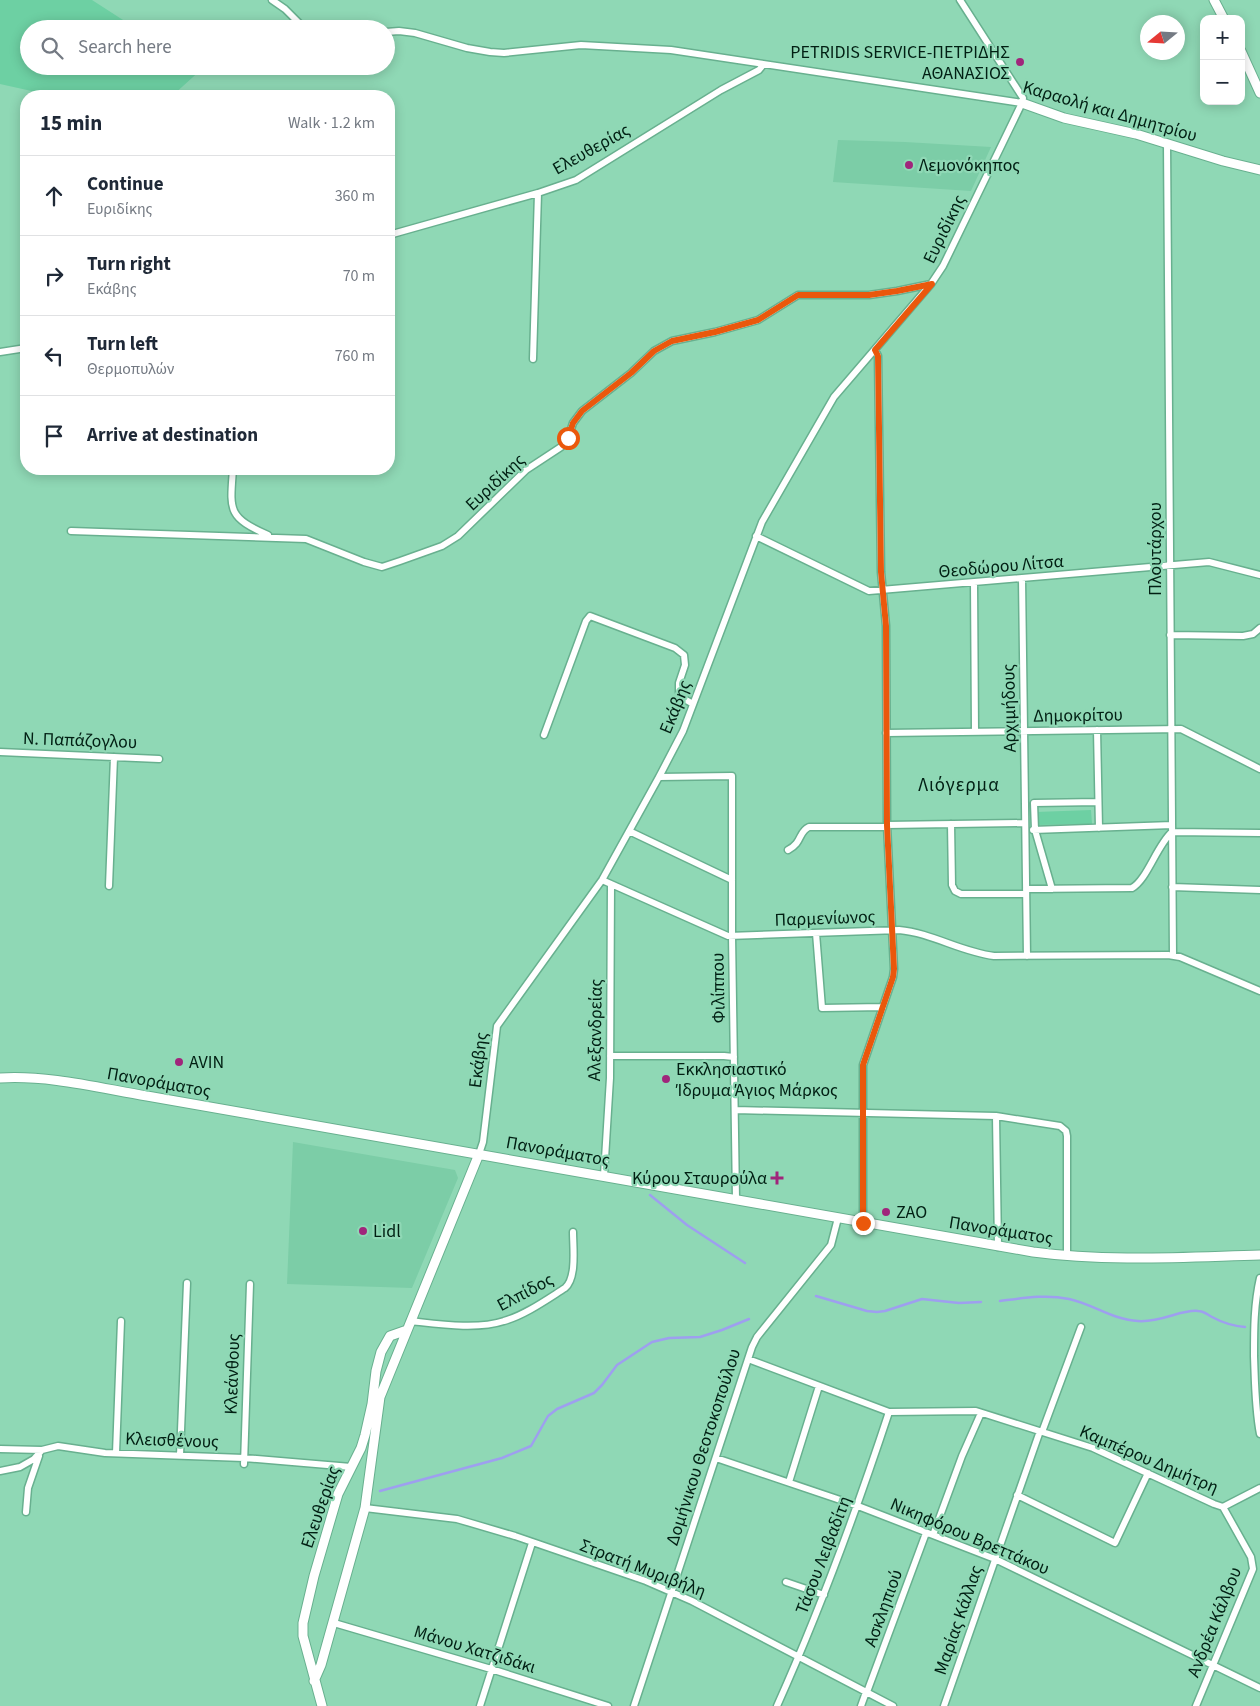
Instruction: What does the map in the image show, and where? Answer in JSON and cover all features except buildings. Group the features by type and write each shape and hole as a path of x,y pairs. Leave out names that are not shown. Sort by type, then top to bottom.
{"main road":[{"path":"1214,0 1222,15"},
{"path":"1245,60 1260,93"},
{"name":"Καραολή και Δημητρίου","path":"1022,102 1064,118 1119,130 1260,170"},
{"name":"Πανοράματος","path":"0,1078 23,1077 77,1084 604,1175 863,1223 1067,1256 1134,1258 1260,1256"},
{"name":"Ελευθερίας","path":"314,1680 321,1665 334,1623 365,1508 380,1396 480,1154"},
{"name":"Ελευθερίας","path":"322,1706 303,1636 302,1623 334,1506 365,1436 378,1361 383,1347 390,1336 409,1326"}],"street":[{"path":"272,0 296,20"},
{"path":"282,0 285,9"},
{"path":"960,0 1023,98 1022,102"},
{"name":"Καραολή και Δημητρίου","path":"395,31 415,33 472,49 490,52 504,53 581,45 683,52 1022,102"},
{"name":"Ελευθερίας","path":"395,233 538,193 570,182 597,168 721,90 759,70 764,65"},
{"name":"Ευριδίκης","path":"71,531 271,536 306,539 382,567 429,552 458,536 526,470 561,447 568,438 573,423 582,411 631,373 654,351 672,341 758,320 798,295 869,295 932,284 943,266 1022,102"},
{"name":"Πλουτάρχου","path":"1166,143 1173,955"},
{"path":"533,359 538,193"},
{"name":"Εκάβης","path":"480,1154 497,1026 602,880 659,777 683,731 762,522 834,396 932,284"},
{"path":"0,352 20,349"},
{"path":"863,1223 863,1065 894,972 887,826 886,626 881,572 878,356 875,350"},
{"path":"232,475 230,502 234,511 247,526 271,536"},
{"name":"Θεοδώρου Λίτσα","path":"756,536 866,591 884,591 1209,562 1260,575"},
{"name":"Αρχιμήδους","path":"1022,579 1027,956"},
{"path":"974,583 975,731"},
{"path":"544,735 586,621 590,616 675,648 684,655 685,665 679,683 679,692 681,697 693,704"},
{"path":"1170,635 1243,636 1252,634 1260,628"},
{"name":"Δημοκρίτου","path":"886,733 1183,729 1260,769"},
{"path":"1097,730 1099,828"},
{"name":"Ν. Παπάζογλου","path":"0,752 159,758"},
{"path":"109,886 114,757"},
{"name":"Φιλίππου","path":"659,777 732,776 732,936 736,1199"},
{"path":"1052,889 1035,830 1034,803 1098,802"},
{"path":"951,824 952,885 955,891 961,894 1052,889 1132,888 1139,882 1172,829"},
{"path":"788,850 797,845 803,831 809,827 951,824 1025,827 1035,830 1099,828 1260,833"},
{"path":"629,831 732,880"},
{"name":"Παρμενίωνος","path":"602,880 721,934 732,936 893,930 916,933 986,955 1173,955 1260,992"},
{"name":"Αλεξανδρείας","path":"604,1175 610,1056 611,885"},
{"path":"1172,887 1260,890"},
{"path":"816,933 822,1008 883,1006"},
{"path":"610,1056 734,1057"},
{"path":"735,1110 996,1116 1063,1128 1067,1136 1067,1256"},
{"path":"996,1116 998,1246"},
{"name":"Δομήνικου Θεοτοκοπούλου","path":"634,1706 752,1347 831,1245 838,1218"},
{"name":"Ελπίδος","path":"409,1326 499,1323 518,1315 565,1288 571,1282 573,1274 573,1232"},
{"path":"1260,1278 1254,1336 1256,1398 1260,1434"},
{"path":"180,1456 187,1283"},
{"name":"Κλεάνθους","path":"244,1461 250,1284"},
{"path":"116,1453 121,1321"},
{"name":"Μαρίας Κάλλας","path":"944,1706 1017,1495 1082,1327"},
{"name":"Καμπέρου Δημήτρη","path":"748,1359 889,1412 970,1410 1093,1448 1223,1507"},
{"path":"789,1482 819,1386"},
{"name":"Τάσου Λειβαδίτη","path":"777,1706 800,1656 858,1506 889,1412"},
{"path":"933,1536 980,1413"},
{"name":"Κλεισθένους","path":"0,1449 41,1451 58,1446 116,1453 351,1467"},
{"path":"0,1471 20,1467 34,1459 41,1451"},
{"path":"26,1512 28,1488 41,1451"},
{"name":"Νικηφόρου Βρεττάκου","path":"716,1458 858,1506 995,1559 1260,1688"},
{"path":"1017,1495 1116,1544 1148,1473"},
{"path":"1223,1507 1260,1488"},
{"name":"Ανδρέα Κάλβου","path":"1196,1706 1253,1569 1251,1557 1223,1507"},
{"name":"Στρατή Μυριβήλη","path":"365,1508 457,1519 625,1574 672,1592 800,1656 893,1706"},
{"name":"Ασκληπιού","path":"861,1706 926,1533"},
{"path":"480,1706 532,1542"},
{"path":"786,1582 824,1595"},
{"name":"Μάνου Χατζιδάκι","path":"334,1623 608,1706"}],"shaded area":[{"path":"0,0 92,0 123,20 20,20 20,75 195,75 179,90 27,90 0,84"},
{"name":"Λεμονόκηπος","path":"838,140 991,147 971,191 833,182"},
{"path":"1091,810 1092,824 1037,825 1036,812"},
{"name":"Lidl","path":"293,1142 455,1170 458,1178 412,1288 287,1284"}],"waterway":[{"path":"650,1195 687,1225 745,1263"},
{"path":"816,1296 867,1311 877,1312 922,1299 959,1303 981,1302"},
{"path":"1000,1301 1034,1297 1069,1299 1120,1318 1138,1321 1154,1320 1185,1312 1200,1311 1224,1323 1245,1327"},
{"path":"380,1491 502,1458 531,1446 548,1416 557,1409 594,1393 617,1365 652,1342 669,1338 700,1337 749,1319"}],"place":[{"name":"PETRIDIS SERVICE-ΠΕΤΡΙΔΗΣ ΑΘΑΝΑΣΙΟΣ","path":"1020,62"},
{"name":"Λεμονόκηπος","path":"909,165"},
{"name":"AVIN","path":"179,1062"},
{"name":"Εκκλησιαστικό Ίδρυμα Άγιος Μάρκος","path":"666,1079"},
{"name":"Κύρου Σταυρούλα","path":"777,1178"},
{"name":"ZAO","path":"886,1212"},
{"name":"Lidl","path":"363,1231"}],"district":[{"name":"Λιόγερμα","path":"959,784"}],"route":[{"path":"568,438 573,423 582,411 631,373 654,351 672,341 758,320 798,295 869,295 932,284 875,350 878,353 881,572 886,626 887,825 894,969 893,977 863,1065 863,1223"}]}
